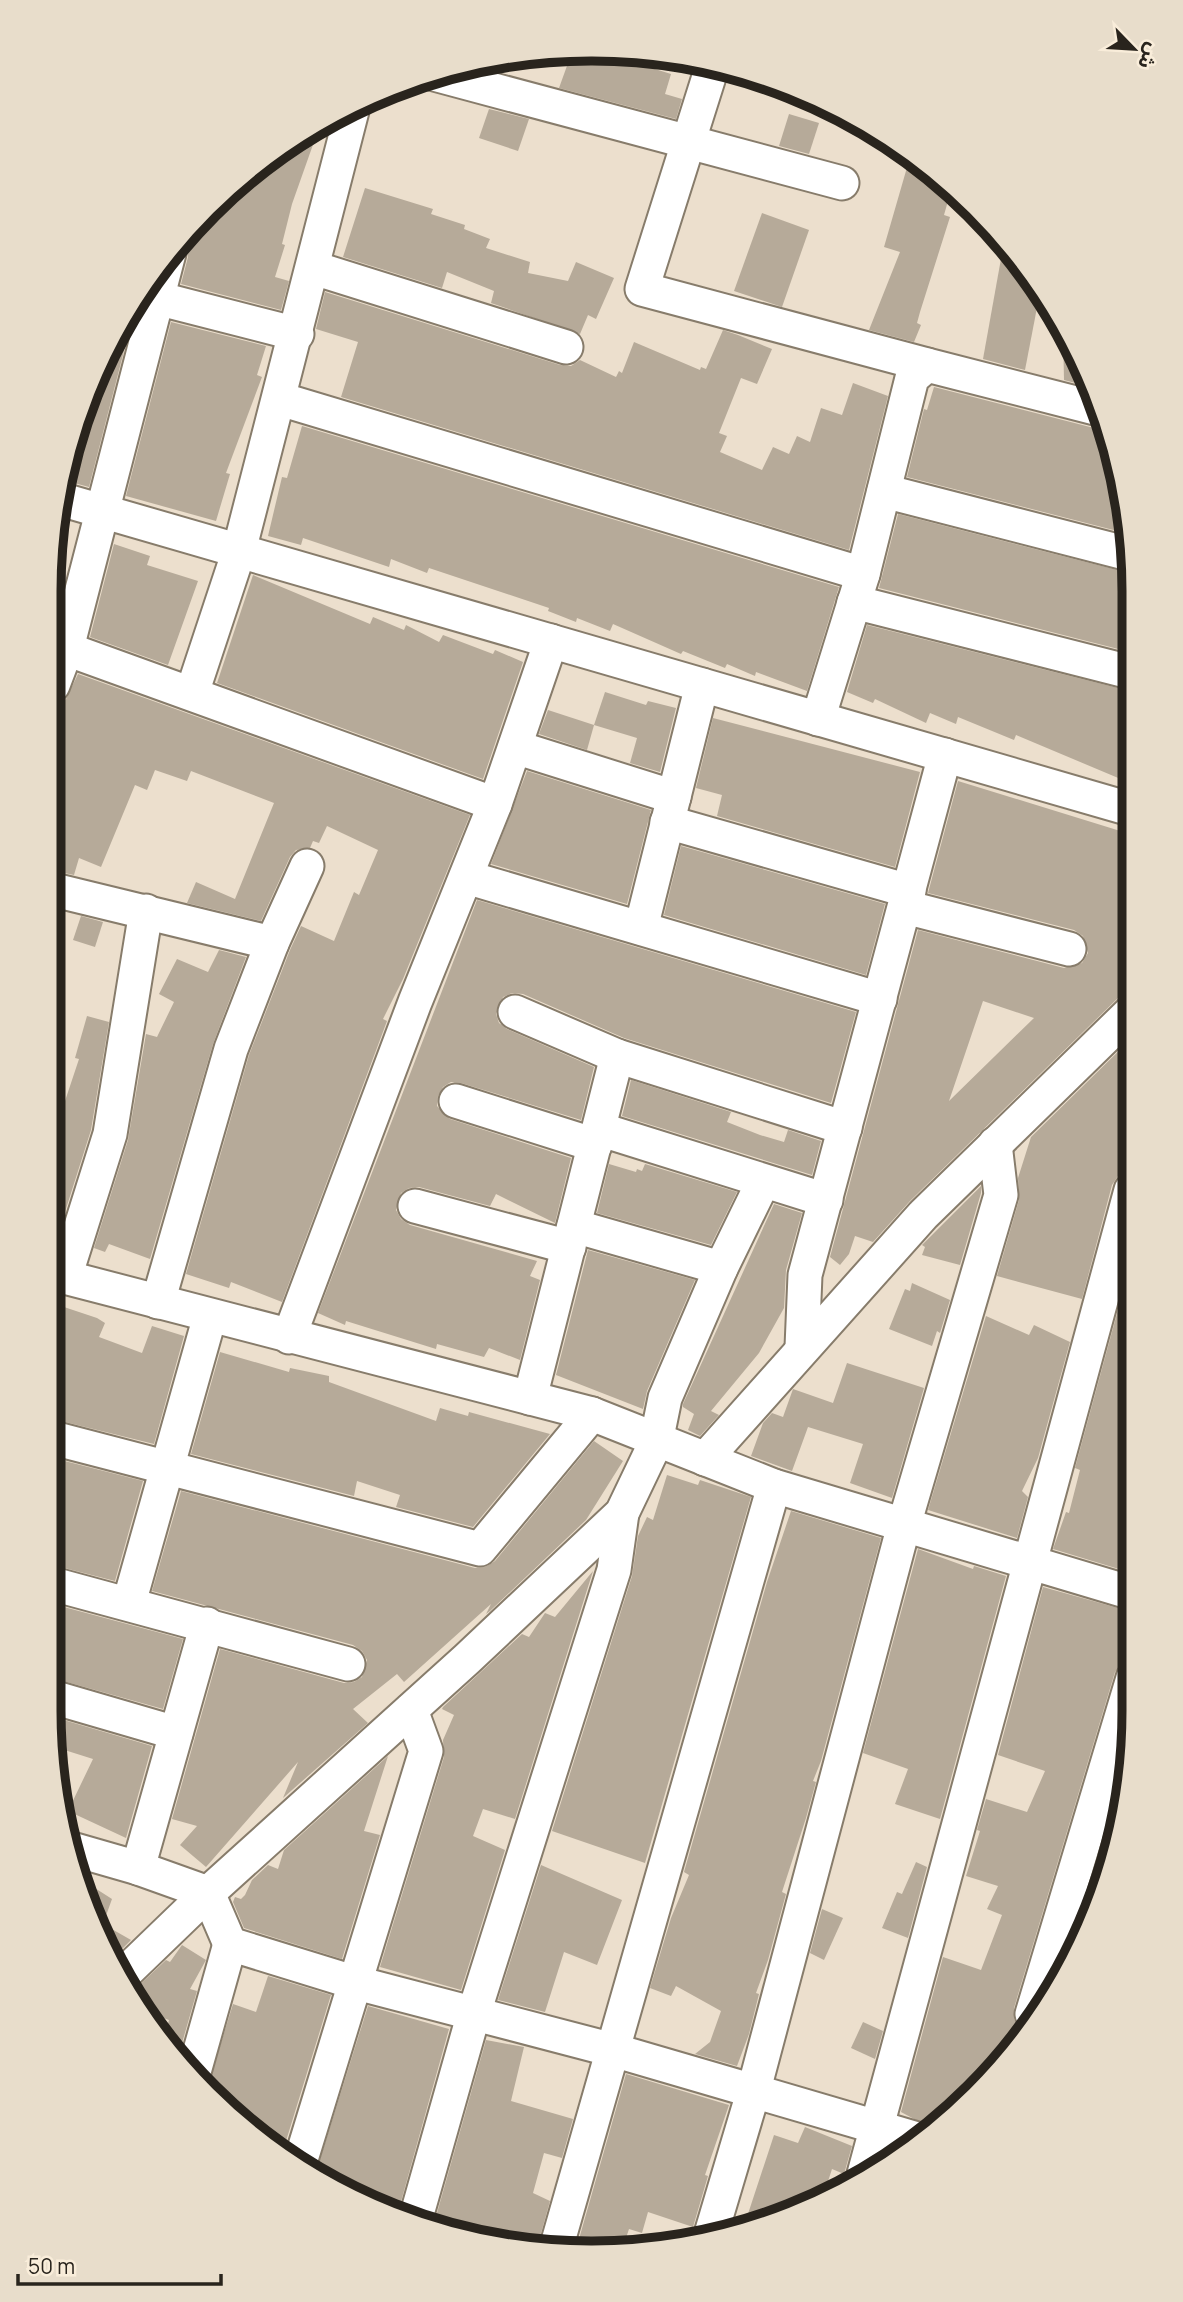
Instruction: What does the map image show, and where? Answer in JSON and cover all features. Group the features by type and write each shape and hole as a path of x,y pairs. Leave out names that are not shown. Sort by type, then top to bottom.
{"street":[{"path":"710,74 642,289 1088,406"},
{"path":"453,79 842,183"},
{"path":"192,693 239,551 314,268 350,120"},
{"path":"314,268 566,347"},
{"path":"151,297 297,334"},
{"path":"61,635 100,510 148,302"},
{"path":"818,719 859,588 912,378 927,365"},
{"path":"280,399 859,588 1122,670"},
{"path":"884,491 1120,552"},
{"path":"69,501 1122,807"},
{"path":"289,1337 415,1002 495,804 551,641"},
{"path":"61,646 495,804"},
{"path":"640,928 702,685"},
{"path":"515,747 907,899 1069,949"},
{"path":"802,1347 805,1275 945,755"},
{"path":"158,1302 231,1049 272,943 307,866"},
{"path":"466,877 880,999"},
{"path":"61,892 272,943"},
{"path":"61,1264 110,1135 146,911"},
{"path":"515,1012 617,1056 845,1128"},
{"path":"705,1459 802,1347 923,1215 1122,1021"},
{"path":"530,1398 617,1056"},
{"path":"456,1101 826,1200"},
{"path":"713,2227 753,2093 904,1525 1001,1195 995,1144"},
{"path":"418,2212 474,2013 614,1570 622,1513 656,1442 665,1398 721,1268 763,1182"},
{"path":"415,1206 721,1268"},
{"path":"867,2164 1122,1224"},
{"path":"61,1276 592,1414 656,1442 774,1486 1122,1590"},
{"path":"130,1603 210,1316"},
{"path":"61,1440 480,1549 592,1414"},
{"path":"558,2240 774,1486"},
{"path":"129,1969 208,1893 411,1710 622,1513"},
{"path":"61,1586 348,1664"},
{"path":"138,1868 206,1624"},
{"path":"61,1699 176,1733"},
{"path":"302,2155 353,1982 426,1751 411,1710"},
{"path":"1037,1997 1122,1715"},
{"path":"80,1851 208,1893 230,1944 196,2063"},
{"path":"230,1944 353,1982 613,2050 907,2136"}],"building":[{"path":"569,62 626,62 671,74 665,94 682,99 676,119 559,88"},
{"path":"489,109 529,119 518,151 479,138"},
{"path":"789,114 819,123 809,154 779,146"},
{"path":"315,139 292,204 282,244 285,245 275,277 289,281 281,310 181,284 188,257 187,249 193,242 242,193"},
{"path":"907,166 948,200 944,215 950,217 920,312 917,323 921,325 914,342 869,330 900,252 884,247"},
{"path":"365,188 433,209 431,214 465,225 464,229 490,239 486,248 530,262 528,273 568,281 576,262 614,278 596,319 588,315 580,334 491,303 494,291 447,272 442,288 343,257"},
{"path":"762,213 809,230 782,307 734,291"},
{"path":"1001,256 1037,305 1025,370 983,359"},
{"path":"325,292 560,365 571,366 580,360 616,377 619,371 622,373 634,342 700,370 701,367 706,369 723,330 738,335 772,349 757,384 741,378 719,433 727,436 720,452 762,470 773,447 789,454 797,436 810,442 821,408 842,415 853,383 888,396 849,550 341,397 358,342 316,329"},
{"path":"171,322 266,346 257,375 262,377 226,473 230,474 216,521 126,496"},
{"path":"129,332 89,487 72,483 79,454 102,389"},
{"path":"1063,350 1079,384 1064,380"},
{"path":"934,387 1096,428 1112,488 1118,531 907,477 924,409 927,410"},
{"path":"302,426 839,587 807,691 756,672 755,676 727,664 725,668 683,651 681,654 613,624 610,631 577,618 576,622 548,611 549,608 429,568 427,573 391,559 389,567 303,538 301,545 268,536 282,477 287,478"},
{"path":"898,514 1121,571 1122,650 879,588"},
{"path":"114,544 150,556 147,565 198,581 168,665 90,637"},
{"path":"253,575 370,624 373,617 404,630 406,625 439,642 443,635 493,654 495,650 523,662 483,779 217,683"},
{"path":"867,625 1122,689 1122,780 1016,735 1014,740 958,717 956,724 930,713 926,723 875,699 873,703 847,692"},
{"path":"78,674 470,815 403,979 383,1019 387,1021 282,1302 231,1282 229,1288 186,1274 249,1055 290,950 301,926 334,941 354,892 359,895 378,850 327,826 319,843 313,841 310,848 296,850 290,857 261,921 187,903 196,882 235,899 274,803 191,771 187,781 155,770 147,790 135,785 101,867 79,858 74,875 61,872 61,701 66,699"},
{"path":"605,692 646,705 648,701 676,708 660,772 630,763 637,738 594,725"},
{"path":"548,710 594,725 587,750 539,734"},
{"path":"713,718 920,772 895,867 717,816 722,795 696,788"},
{"path":"527,771 651,810 627,904 491,864"},
{"path":"958,781 1122,832 1122,996 910,1201 873,1242 855,1236 849,1254 840,1265 830,1257 918,930 1064,968 1082,963 1088,953 1083,936 1074,930 928,893","holes":["983,1001 1034,1018 949,1101"]},
{"path":"681,846 885,904 866,975 664,915"},
{"path":"477,900 856,1012 831,1103 624,1038 523,994 512,993 503,997 496,1014 499,1023 594,1067 581,1120 451,1082 443,1087 437,1106 450,1119 571,1158 555,1223 496,1194 490,1206 419,1187 409,1188 401,1193 396,1210 401,1219 410,1225 537,1261 530,1276 540,1280 520,1360 489,1348 484,1357 437,1344 436,1349 346,1321 345,1325 318,1313"},
{"path":"81,916 103,922 95,947 73,940"},
{"path":"219,950 246,957 213,1044 150,1259 109,1244 105,1252 94,1248 128,1140 146,1034 157,1037 174,1002 159,994 177,959 208,972"},
{"path":"87,1016 109,1022 91,1130 61,1225 61,1113 79,1059 75,1058"},
{"path":"1122,1048 1122,1174 1112,1185 1082,1299 997,1276 1019,1200 1018,1178 1031,1137"},
{"path":"631,1080 731,1112 727,1122 760,1135 784,1142 788,1130 821,1141 812,1175 622,1116"},
{"path":"609,1164 636,1172 637,1169 642,1171 645,1164 737,1192 711,1245 597,1213"},
{"path":"981,1186 960,1265 922,1255 925,1247 922,1245"},
{"path":"774,1204 802,1213 786,1270 784,1308 759,1353 711,1411 719,1415 700,1436 688,1430 694,1414 683,1407 683,1404"},
{"path":"588,1250 695,1280 647,1391 643,1409 556,1375"},
{"path":"912,1283 950,1300 940,1333 937,1331 932,1346 889,1329 905,1289 910,1291"},
{"path":"1122,1295 1122,1570 1053,1549 1066,1512 1069,1513 1080,1470 1075,1468"},
{"path":"64,1307 105,1323 99,1337 142,1353 152,1326 184,1336 154,1444 61,1421 61,1310"},
{"path":"986,1316 1029,1335 1034,1325 1070,1342 1038,1458 1022,1491 1028,1497 1017,1538 928,1510"},
{"path":"220,1352 289,1372 290,1368 329,1376 329,1382 436,1421 440,1408 468,1416 469,1412 550,1434 473,1527 396,1507 400,1495 357,1481 354,1496 191,1454"},
{"path":"847,1363 924,1388 892,1498 850,1483 863,1444 808,1427 792,1471 751,1456 763,1423 772,1413 783,1417 793,1389 833,1403"},
{"path":"594,1441 623,1461 586,1520 490,1611 486,1614 491,1604 404,1682 397,1674 353,1709 368,1723 283,1798 298,1762 206,1867 180,1845 197,1826 172,1819 220,1649 344,1683 354,1682 362,1677 367,1660 362,1651 353,1645 152,1591 181,1491 475,1568 485,1567 495,1561"},
{"path":"61,1460 143,1481 115,1581 61,1567"},
{"path":"667,1475 698,1485 700,1480 751,1497 645,1863 552,1831 632,1576 638,1536 647,1517 653,1520"},
{"path":"791,1511 881,1538 821,1761 813,1781 816,1782 806,1818 782,1892 786,1894 756,1993 759,1994 749,2034 737,2066 695,2054 710,2042 721,2011 676,1986 671,1996 650,1988 671,1918 689,1875 684,1872 767,1582"},
{"path":"918,1549 973,1569 974,1566 1006,1576 940,1819 895,1804 908,1769 863,1753"},
{"path":"593,1571 515,1819 483,1809 473,1836 505,1850 461,1990 380,1967 444,1757 443,1740 454,1715 442,1709 443,1707 522,1634 529,1637 545,1613 555,1617"},
{"path":"1043,1587 1122,1609 1122,1666 1115,1672 1014,2008 1014,2019 1018,2025 990,2060 923,2124 901,2112 943,1957 981,1970 1002,1915 987,1909 998,1886 966,1876 980,1831 977,1830 986,1799 1027,1812 1045,1771 998,1755"},
{"path":"61,1606 183,1639 163,1709 61,1680"},
{"path":"61,1719 152,1746 126,1838 71,1812 70,1807 93,1759 62,1749"},
{"path":"388,1756 364,1831 380,1835 342,1959 244,1928 233,1902 235,1897 241,1899 252,1880 268,1865 278,1869 284,1850"},
{"path":"1106,1833 1104,1848 1086,1900"},
{"path":"916,1862 927,1867 908,1938 882,1928 897,1892 902,1894"},
{"path":"541,1865 622,1900 597,1965 564,1952 545,2012 498,2000"},
{"path":"91,1885 112,1899 105,1919"},
{"path":"822,1909 843,1918 824,1960 810,1953"},
{"path":"108,1927 131,1940 119,1952"},
{"path":"182,1945 206,1960 190,1989 197,1991 181,2046 167,2027 169,2020 159,2017 138,1986 166,1960 170,1962"},
{"path":"268,1976 331,1995 285,2143 242,2109 210,2078 233,2004 256,2012"},
{"path":"368,2006 449,2029 400,2205 357,2186 318,2165"},
{"path":"863,2022 883,2031 875,2059 851,2048"},
{"path":"486,2040 524,2047 511,2101 573,2119 562,2158 544,2153 533,2193 550,2201 540,2238 488,2231 436,2217"},
{"path":"626,2074 729,2105 705,2175 708,2176 693,2227 648,2212 642,2233 629,2229 625,2240 579,2241"},
{"path":"805,2127 852,2146 844,2174 832,2169 827,2186 747,2218 774,2135 798,2143"}]}
